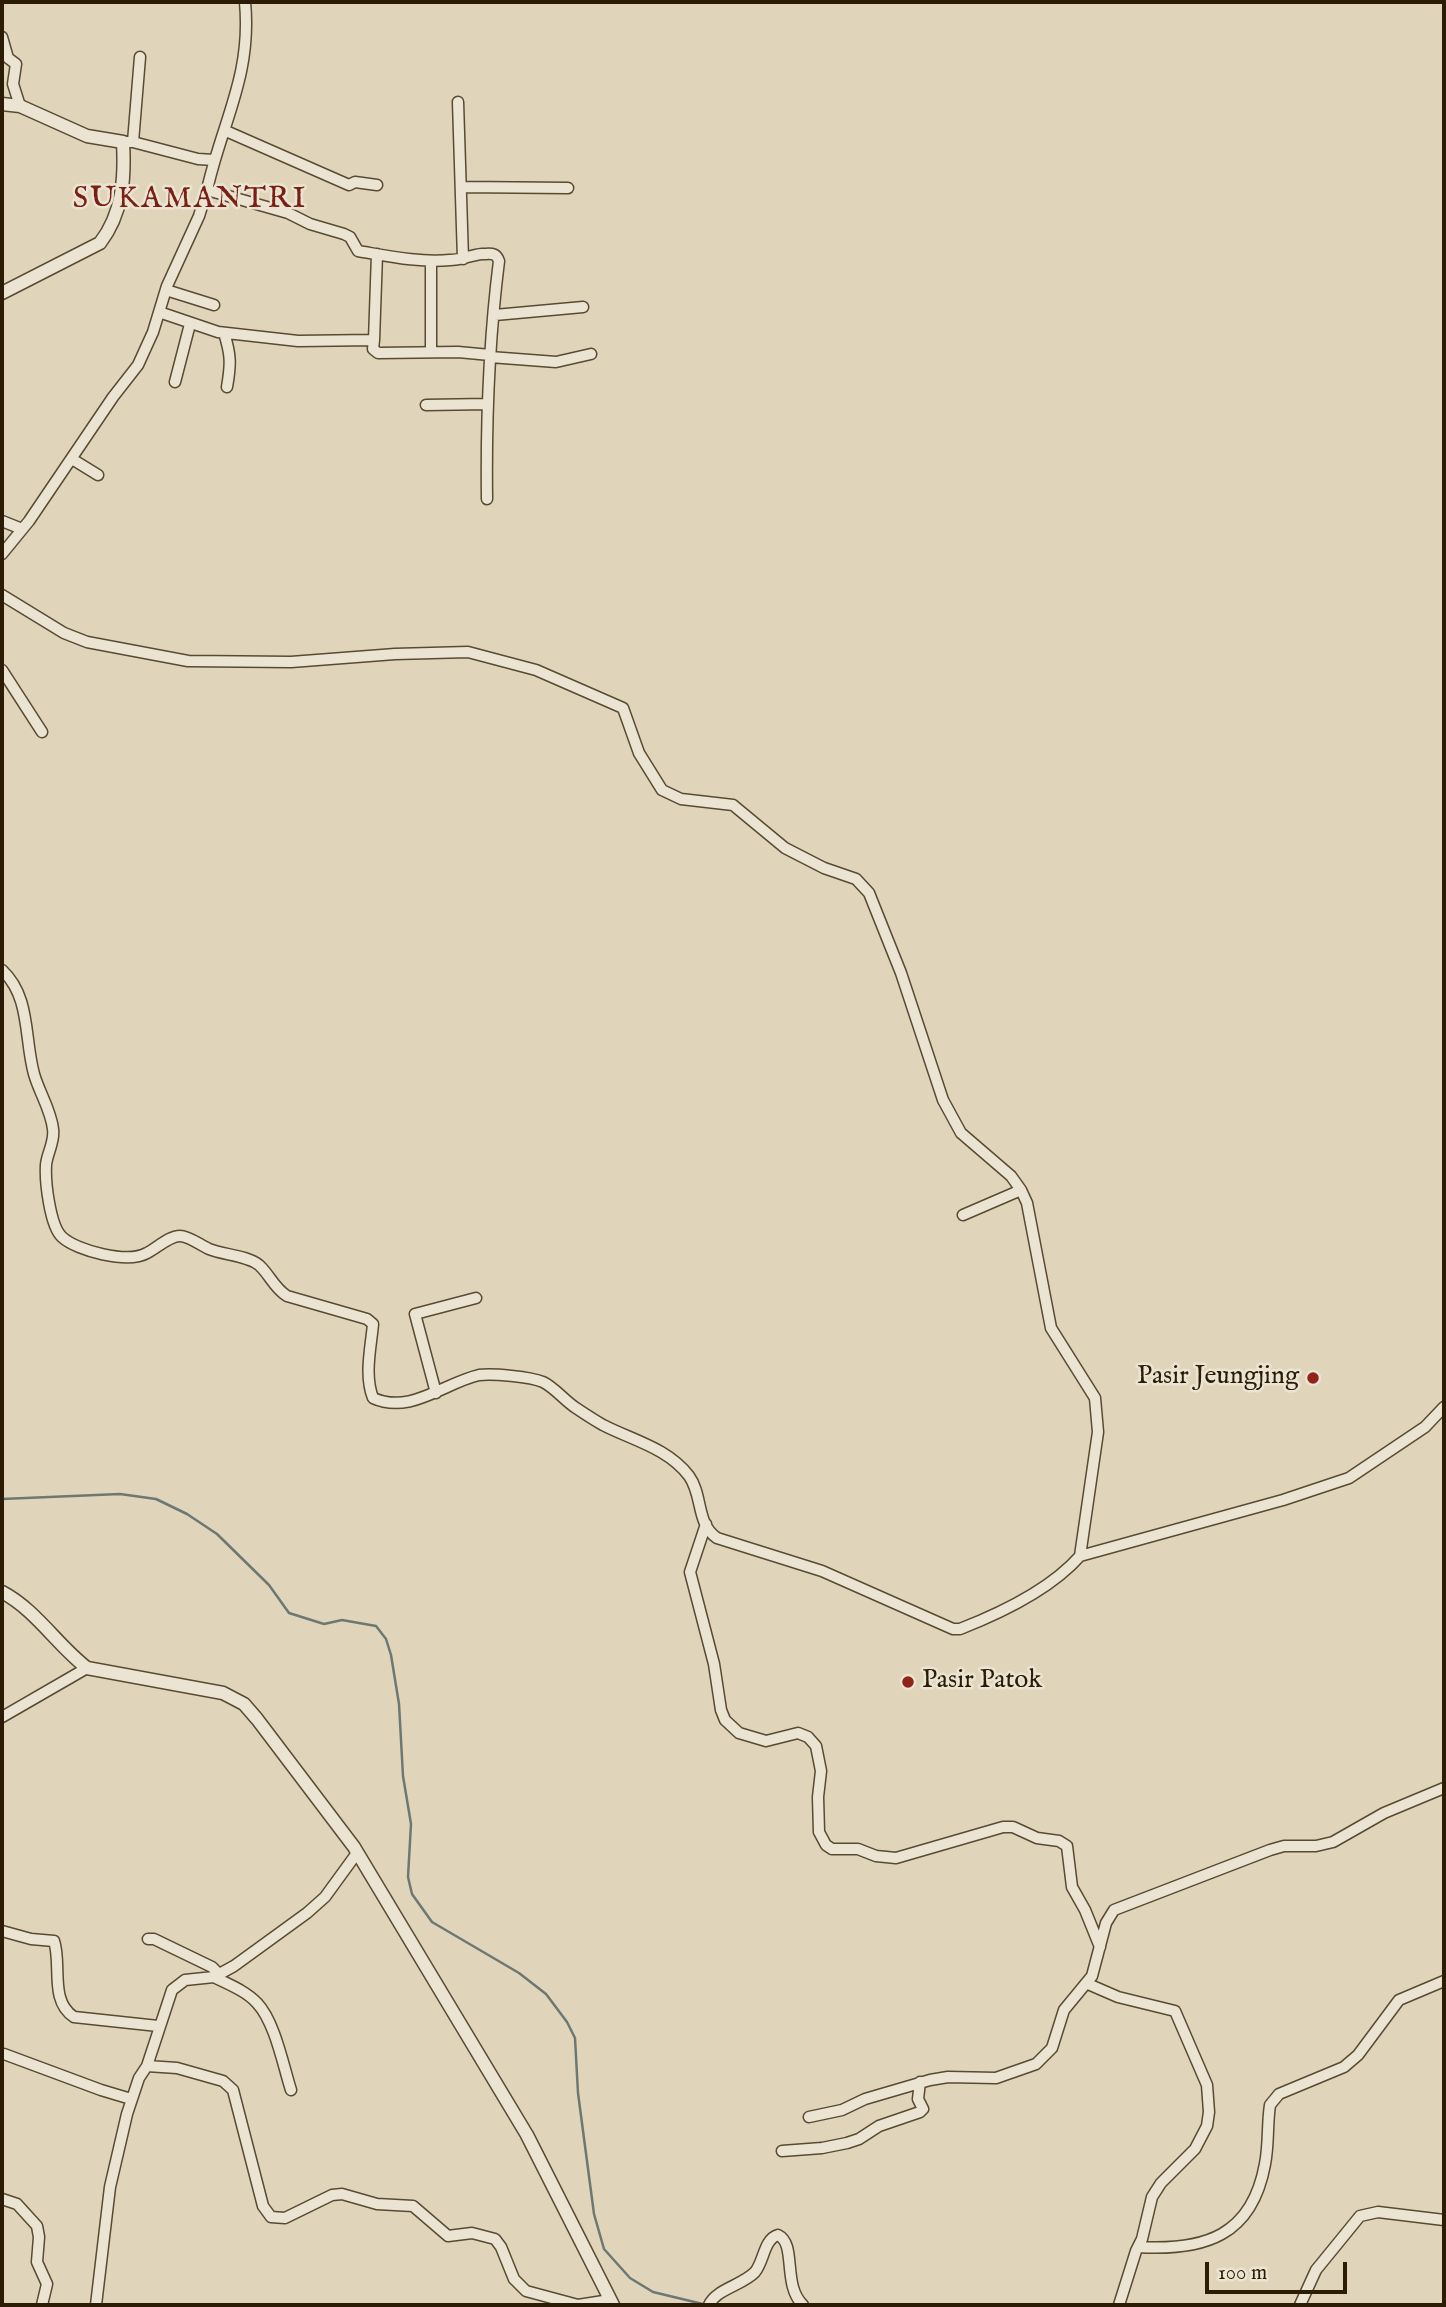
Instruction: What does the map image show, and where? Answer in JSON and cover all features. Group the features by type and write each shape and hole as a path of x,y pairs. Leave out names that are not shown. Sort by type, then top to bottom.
{"street":[{"path":"2,554 138,365 166,290 199,216 214,160 226,131 245,56 245,2"},
{"path":"2,37 8,58 16,64 13,84 20,106"},
{"path":"2,293 100,243 111,229 119,209 140,57"},
{"path":"458,102 463,258"},
{"path":"2,104 20,106 87,136 214,160"},
{"path":"226,131 349,185 355,182 377,185"},
{"path":"462,187 568,188"},
{"path":"207,190 344,234 350,237 358,251 432,261 476,254 497,256 499,261 490,356 486,499"},
{"path":"377,254 373,349 378,353 431,352 562,362 573,356 592,354"},
{"path":"431,352 432,261"},
{"path":"166,290 214,305"},
{"path":"495,315 583,307"},
{"path":"159,312 223,333 299,341 374,340"},
{"path":"175,382 190,324"},
{"path":"223,333 230,351 231,368 227,387"},
{"path":"426,405 488,404"},
{"path":"72,459 98,475"},
{"path":"2,521 22,529"},
{"path":"2,595 65,633 87,642 188,661 291,662 395,654 468,652 536,670 623,708 644,762 662,790 681,799 733,805 785,848 824,868 856,879 869,893 901,973 943,1100 961,1133 1011,1175 1027,1203 1051,1328 1095,1398 1098,1432 1080,1556"},
{"path":"2,670 42,732"},
{"path":"2,970 18,990 23,1003 34,1076 54,1131 46,1175 53,1222 62,1237 100,1254 127,1259 146,1254 173,1237 182,1236 222,1254 255,1262 287,1296 366,1319 373,1324 369,1344 369,1380 373,1398 382,1402 399,1403 436,1393 478,1376 543,1382 565,1401 604,1425 645,1442 688,1474 710,1533 717,1538 822,1571 953,1629 960,1629 1010,1608 1065,1573 1080,1556 1283,1500 1349,1478 1425,1427 1444,1407"},
{"path":"963,1215 1021,1190"},
{"path":"436,1393 415,1314 476,1298"},
{"path":"706,1524 690,1573 714,1664 721,1710 725,1720 739,1733 771,1742 801,1733 816,1746 821,1770 818,1797 819,1832 826,1845 832,1849 858,1849 876,1856 896,1858 1003,1827 1013,1828 1037,1838 1059,1841 1069,1851 1072,1887 1100,1947"},
{"path":"2,1592 38,1618 73,1657 87,1668 223,1693 244,1704 317,1796 357,1853 527,2135 612,2303 578,2305 526,2291 514,2279 497,2241 472,2233 449,2236 413,2206 377,2204 338,2194 285,2218 271,2217 263,2206 233,2090 229,2085 177,2068 146,2066"},
{"path":"2,1717 87,1668"},
{"path":"809,2116 842,2110 865,2099 920,2082 948,2077 996,2078 1036,2064 1052,2048 1064,2010 1088,1984 1096,1968 1106,1923 1114,1910 1284,1846 1333,1843 1384,1813 1444,1788"},
{"path":"96,2305 110,2187 131,2099 146,2066 174,1986 185,1980 216,1975 234,1966 325,1897 357,1853"},
{"path":"2,1931 31,1939 54,1941 60,1997 67,2012 74,2017 158,2026"},
{"path":"148,1939 154,1939 212,1967 216,1975 249,1996 261,2008 272,2030 291,2090"},
{"path":"1138,2247 1160,2249 1199,2245 1217,2239 1232,2228 1244,2217 1259,2189 1268,2141 1270,2105 1279,2095 1344,2067 1358,2054 1399,2000 1444,1981"},
{"path":"1088,1984 1118,1997 1172,2010 1179,2018 1207,2085 1207,2126 1195,2149 1161,2183 1152,2197 1142,2239 1119,2305"},
{"path":"4,2054 131,2099"},
{"path":"782,2151 846,2143 859,2139 879,2126 920,2112 923,2109 918,2099 920,2082"},
{"path":"2,2199 17,2204 37,2226 37,2262 47,2284 42,2305"},
{"path":"1300,2305 1315,2270 1360,2216 1378,2212 1444,2220"},
{"path":"710,2302 756,2270 769,2240 778,2235 787,2243 791,2285 797,2300 803,2305"}],"waterway":[{"path":"2,1499 120,1494 156,1499 187,1514 217,1534 269,1585 289,1613 324,1624 342,1620 376,1626 386,1639 391,1655 399,1704 403,1776 411,1824 408,1877 412,1894 432,1922 519,1973 546,1994 567,2022 575,2038 578,2093 594,2214 604,2249 630,2278 653,2292 707,2305"}],"place":[{"name":"Pasir Jeungjing","path":"1313,1378"},
{"name":"Pasir Patok","path":"908,1682"}],"district":[{"name":"SUKAMANTRI","path":"190,201"}]}
